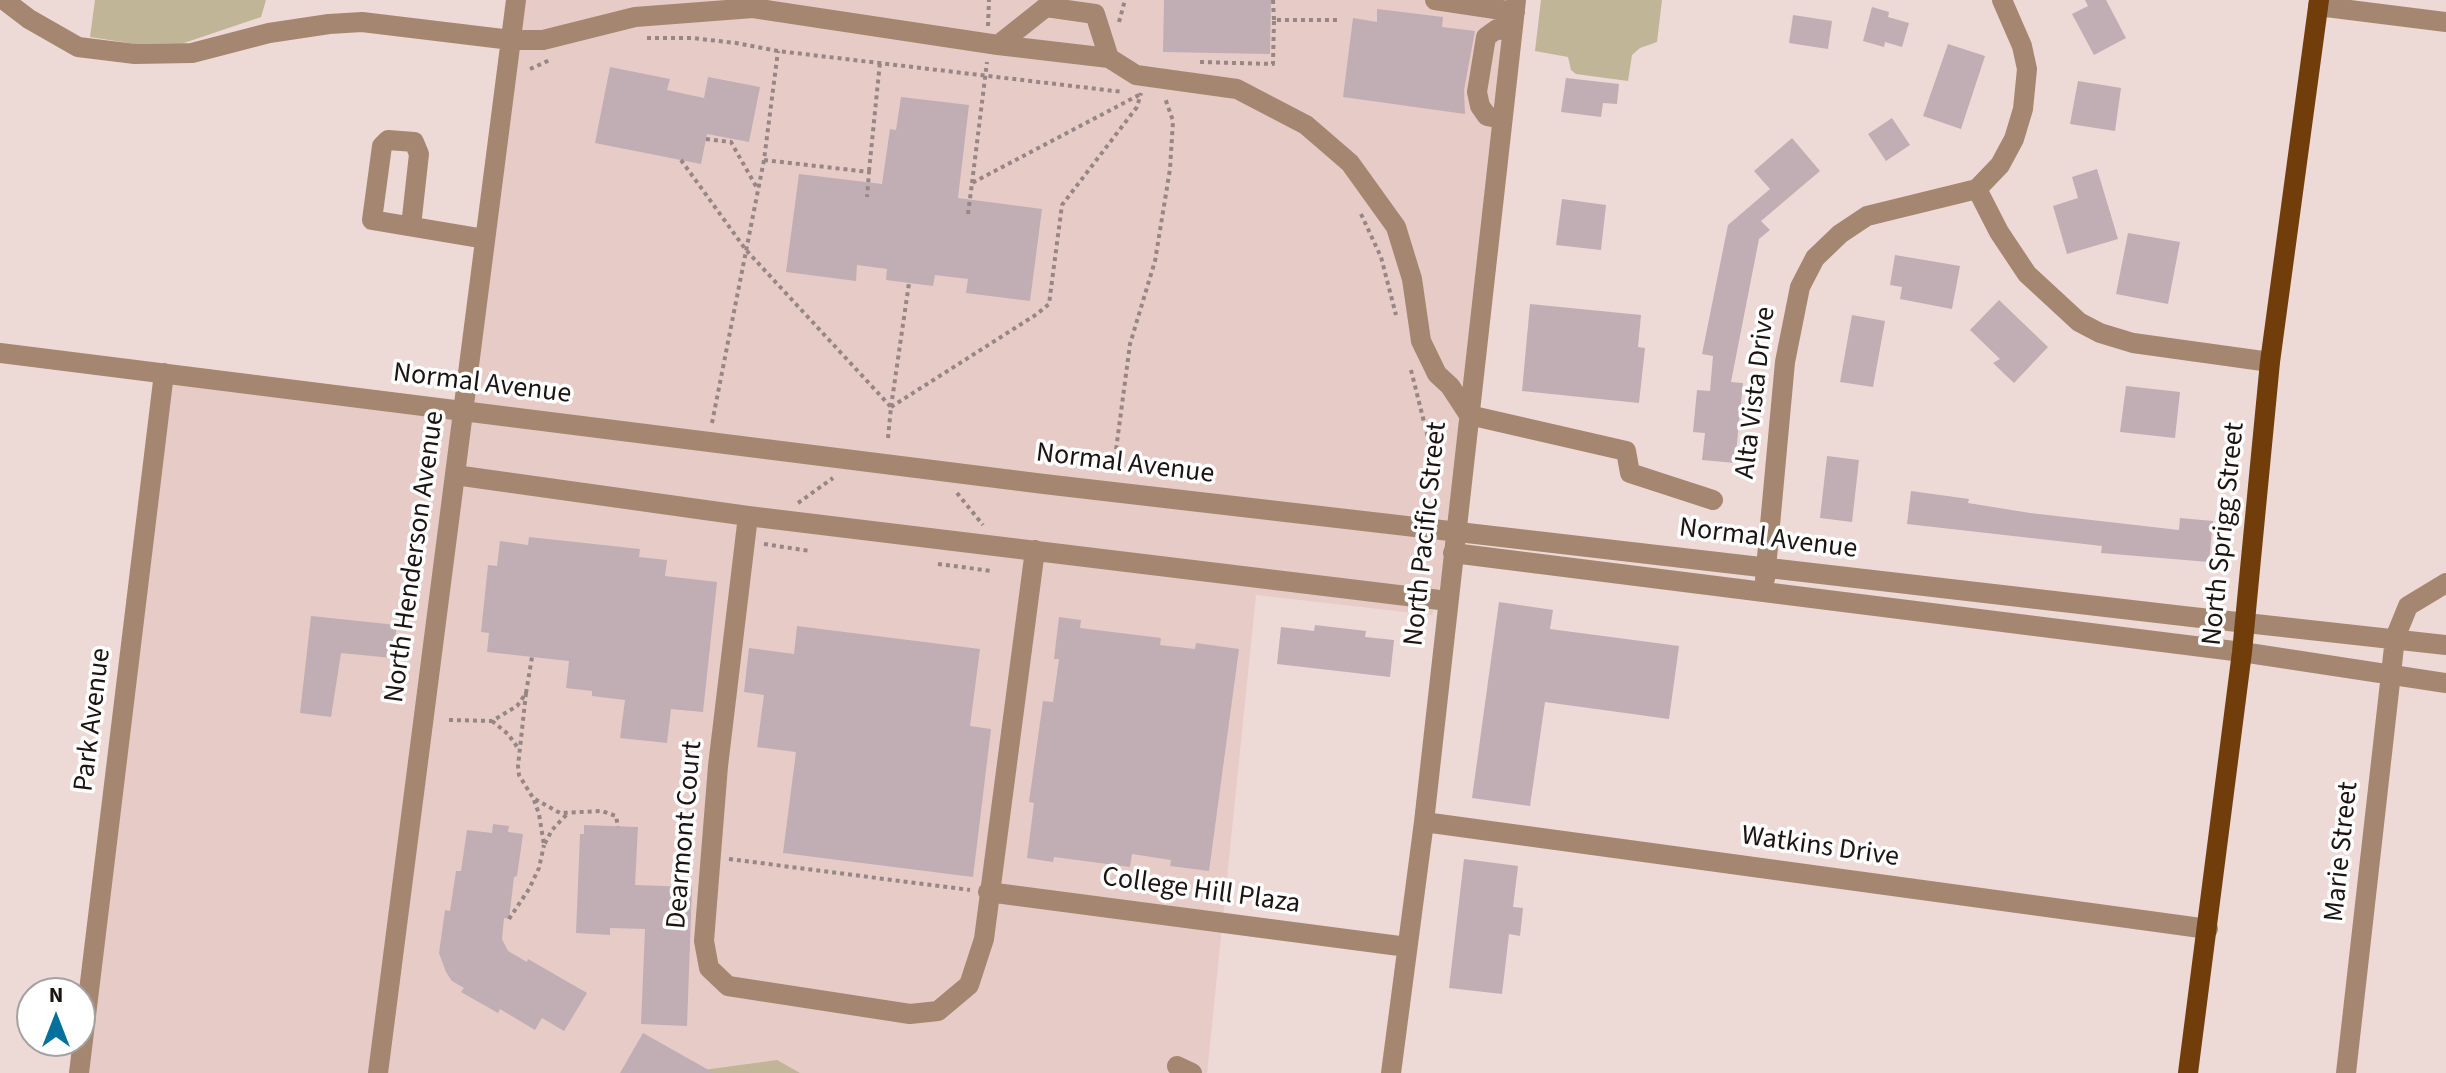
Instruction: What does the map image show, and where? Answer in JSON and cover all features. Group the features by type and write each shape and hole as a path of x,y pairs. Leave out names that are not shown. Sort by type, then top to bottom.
{"main road":[{"name":"North Sprigg Street","path":"2188,1073 2242,652 2270,362 2319,3"}],"street":[{"path":"4,0 29,19 78,47 135,54 192,53 269,33 362,22 511,40 543,40 635,17 755,4 992,46 1109,58 1136,75 1145,85 1237,89 1306,125 1350,163 1396,227 1412,279 1421,341 1437,374 1450,386 1469,415 1626,451 1630,473 1713,500"},
{"name":"North Henderson Avenue","path":"378,1073 516,0"},
{"path":"1435,0 1514,15"},
{"path":"2002,0 2022,46 2027,69 2026,91 2014,139 2000,165 1977,189 1999,232 2027,274 2079,322 2100,333 2133,343 2270,362"},
{"path":"2319,3 2446,22"},
{"path":"992,46 1046,7 1095,14 1109,58"},
{"name":"North Pacific Street","path":"1391,1073 1424,822 1514,15"},
{"name":"Alta Vista Drive","path":"1763,591 1785,362 1800,287 1807,271 1815,258 1840,234 1867,216 1977,189"},
{"path":"411,226 485,239"},
{"name":"Normal Avenue","path":"0,353 1455,532 2446,645"},
{"name":"Park Avenue","path":"79,1073 164,373"},
{"path":"455,475 748,516 1448,601"},
{"name":"Dearmont Court","path":"748,516 718,766 704,941 709,968 728,986 910,1014 938,1011 969,985 984,939 1035,550"},
{"name":"Normal Avenue","path":"1453,553 2242,652 2446,683"},
{"path":"2395,638 2408,606 2446,583"},
{"name":"Marie Street","path":"2346,1073 2395,638"},
{"name":"Watkins Drive","path":"1424,822 2208,929"},
{"name":"College Hill Plaza","path":"988,892 1407,947"}],"path":[{"path":"968,214 984,74 992,46 987,24 989,0"},
{"path":"1118,28 1125,0"},
{"path":"1192,62 1273,64 1273,0"},
{"path":"1274,22 1338,20"},
{"path":"639,38 692,38 984,74 1145,85 1164,96 1173,97"},
{"path":"708,441 764,160 778,51"},
{"path":"530,69 560,55"},
{"path":"867,197 880,62"},
{"path":"972,183 1145,85"},
{"path":"891,407 1049,304 1062,205 1137,107 1145,85"},
{"path":"1114,465 1130,344 1155,261 1170,169 1173,121 1164,96"},
{"path":"706,139 731,142 758,190"},
{"path":"681,160 746,250 891,407"},
{"path":"764,160 869,172"},
{"path":"1358,208 1381,257 1397,320"},
{"path":"888,438 909,283"},
{"path":"1409,363 1440,486"},
{"path":"792,508 835,477"},
{"path":"955,491 983,525"},
{"path":"765,534 764,545 810,551"},
{"path":"938,564 992,571"},
{"path":"532,657 519,775 539,814 544,845"},
{"path":"449,720 492,721 517,706 526,693"},
{"path":"492,721 508,734 520,750"},
{"path":"533,798 560,813 602,811 616,816 618,827"},
{"path":"509,919 534,879 552,830 568,813"},
{"path":"711,856 988,892"}],"shaded area":[{"path":"95,0 266,0 261,17 184,43 135,44 90,37"},
{"path":"516,0 1506,0 1455,532 1432,615 1256,595 1207,1073 79,1073 81,1057 96,1057 96,977 91,977 164,373 463,410"},
{"path":"1541,0 1662,0 1657,42 1640,48 1632,55 1628,81 1576,74 1571,70 1568,57 1535,51"},
{"path":"777,1060 800,1073 695,1073 696,1071"}],"building":[{"path":"1164,0 1271,0 1270,54 1163,52"},
{"path":"2085,0 2106,0 2126,38 2094,55 2072,14 2088,6"},
{"path":"1872,7 1889,12 1888,17 1909,23 1902,47 1885,42 1884,47 1863,41"},
{"path":"1377,9 1443,17 1442,27 1475,31 1464,90 1465,114 1343,97 1353,18 1377,22"},
{"path":"1793,15 1832,21 1828,49 1789,43"},
{"path":"1948,44 1985,56 1961,129 1923,116"},
{"path":"610,67 670,79 667,90 704,98 708,77 760,87 749,142 707,134 701,164 595,143"},
{"path":"1566,78 1619,84 1617,104 1603,103 1601,117 1561,112"},
{"path":"2078,81 2121,88 2115,131 2070,124"},
{"path":"901,97 969,105 958,198 1042,209 1030,301 966,293 968,279 935,275 933,286 886,280 887,269 857,265 856,281 786,272 799,174 882,184 890,129 896,130"},
{"path":"1892,118 1910,145 1886,161 1868,134"},
{"path":"1792,138 1820,171 1761,221 1770,230 1759,239 1731,382 1743,383 1735,463 1702,460 1705,433 1693,432 1697,390 1710,391 1713,356 1702,354 1728,225 1770,189 1754,171"},
{"path":"2097,169 2118,239 2067,254 2053,206 2078,198 2072,177"},
{"path":"1562,199 1606,205 1601,250 1556,245"},
{"path":"2128,233 2180,242 2168,304 2116,294"},
{"path":"1895,255 1960,266 1952,309 1900,299 1902,287 1890,285"},
{"path":"1999,300 2048,347 2014,383 1993,363 2000,359 1970,330"},
{"path":"1530,304 1641,315 1638,347 1645,348 1639,403 1522,391"},
{"path":"1852,315 1885,321 1873,387 1840,382"},
{"path":"2126,386 2180,392 2175,438 2120,432"},
{"path":"1827,456 1859,460 1852,522 1820,518"},
{"path":"1911,491 1969,499 1968,503 2030,513 2179,530 2180,518 2213,521 2209,562 2101,553 2102,546 1907,524"},
{"path":"529,537 640,549 639,557 667,560 665,576 717,582 703,712 671,709 667,743 620,738 625,700 592,696 592,691 566,688 569,661 487,652 489,633 481,632 488,565 497,566 500,541 528,545"},
{"path":"1499,602 1553,610 1550,629 1679,646 1669,719 1545,702 1530,806 1472,798"},
{"path":"311,616 397,625 392,658 341,653 331,717 300,713"},
{"path":"1059,617 1081,620 1080,628 1161,638 1160,645 1195,649 1196,643 1239,649 1209,871 1170,866 1171,860 1132,854 1130,867 1054,857 1053,862 1027,858 1034,803 1029,802 1043,701 1053,702 1059,659 1054,659"},
{"path":"1315,625 1366,631 1365,637 1394,640 1390,677 1277,664 1281,627 1314,631"},
{"path":"797,626 980,649 970,726 991,729 973,877 783,853 796,752 757,747 764,695 744,692 749,648 794,654"},
{"path":"493,824 509,826 508,832 523,834 509,919 504,918 502,939 508,951 587,993 564,1031 542,1018 535,1030 500,1009 498,1013 461,992 464,988 452,981 439,953 445,910 450,911 456,871 461,871 467,830 492,833"},
{"path":"584,825 638,827 635,885 692,887 687,1026 641,1024 645,929 610,928 610,935 576,933 580,834 584,834"},
{"path":"1464,859 1518,866 1513,907 1523,908 1520,936 1509,934 1502,994 1449,988"},
{"path":"643,1033 714,1073 620,1073"}]}
